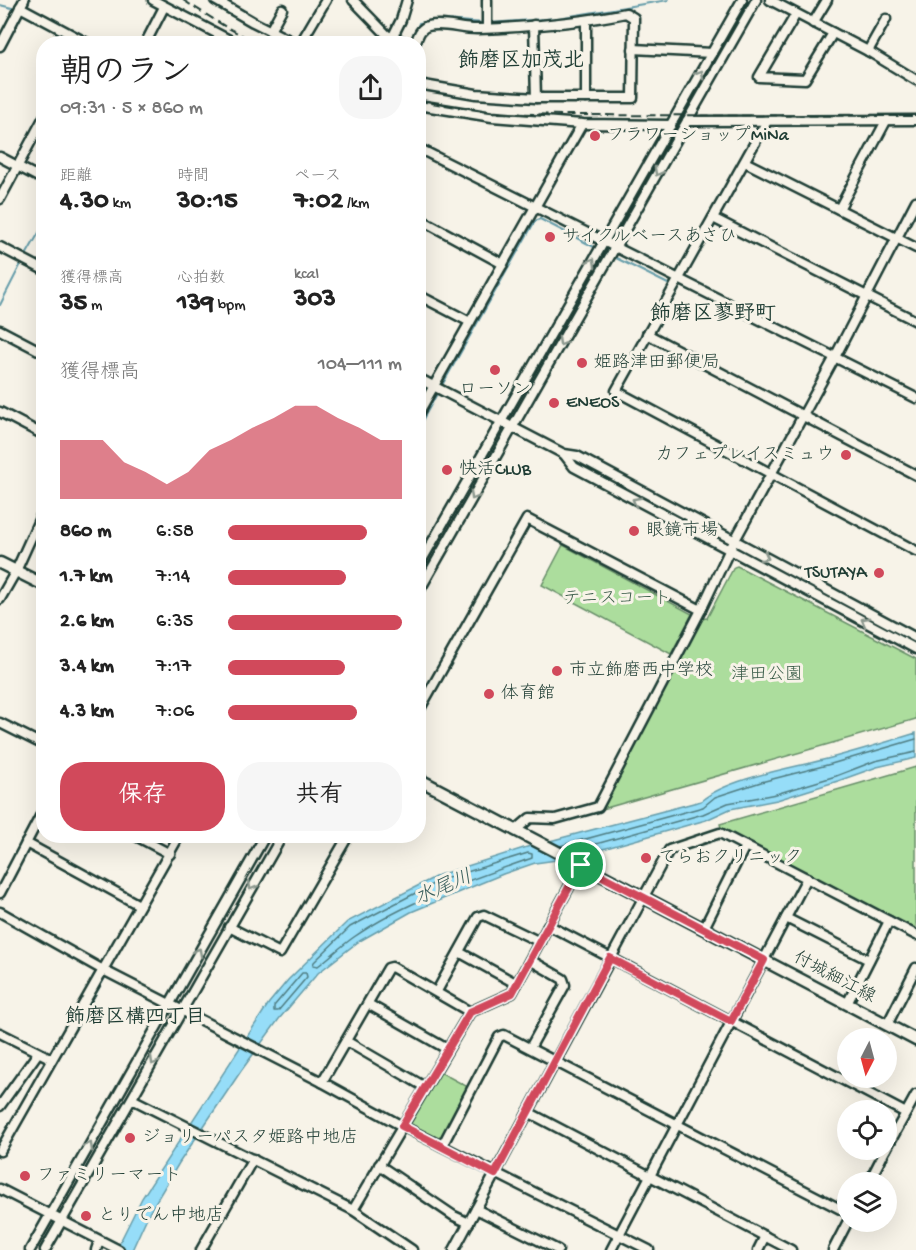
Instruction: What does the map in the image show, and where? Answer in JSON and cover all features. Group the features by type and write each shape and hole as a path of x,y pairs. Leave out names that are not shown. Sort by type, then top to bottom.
{"main road":[{"path":"0,563 36,581"},
{"name":"付城細江線","path":"426,783 916,1040"}],"street":[{"path":"153,0 221,36"},
{"path":"303,36 326,0"},
{"path":"353,0 387,35 393,36 401,20 406,0"},
{"path":"487,0 487,24"},
{"path":"426,553 742,0"},
{"path":"426,579 756,0"},
{"path":"770,0 868,51 916,80"},
{"path":"813,23 827,0"},
{"path":"218,1 281,36"},
{"path":"0,46 22,3 74,36"},
{"path":"149,36 164,7"},
{"path":"270,31 282,9"},
{"path":"418,36 425,26 586,21 626,13 634,18 633,98 536,98 476,94 426,85"},
{"path":"795,14 759,77 805,79 833,33"},
{"path":"868,51 886,19"},
{"path":"586,21 586,98"},
{"path":"529,23 536,98"},
{"path":"633,49 712,53"},
{"path":"426,106 492,117 582,124 671,125"},
{"path":"839,209 886,120"},
{"path":"687,121 916,120"},
{"path":"767,121 616,392 916,551"},
{"path":"426,400 582,124"},
{"path":"0,199 36,132"},
{"path":"426,152 916,398"},
{"path":"0,157 36,176"},
{"path":"745,162 916,248"},
{"path":"516,830 530,818 555,819 598,807 729,550 835,357 916,201"},
{"path":"713,218 916,321"},
{"path":"426,222 503,264"},
{"path":"0,248 36,266"},
{"path":"426,299 470,322"},
{"path":"0,330 36,349"},
{"path":"647,334 916,475"},
{"path":"426,382 564,454 577,456 916,638"},
{"path":"0,412 36,431"},
{"path":"564,454 574,467 916,649"},
{"path":"426,698 527,519 700,610"},
{"path":"0,599 16,571 36,527"},
{"path":"0,723 36,741"},
{"path":"0,893 36,824"},
{"path":"454,1250 669,850 720,834 916,935"},
{"path":"26,843 139,905"},
{"path":"149,843 170,854"},
{"path":"0,1151 176,843"},
{"path":"30,1250 261,843"},
{"path":"45,1250 278,843"},
{"path":"229,927 280,953 344,843"},
{"path":"704,928 745,846"},
{"path":"353,1210 470,1012 512,993 518,984 581,865"},
{"path":"611,1250 807,878"},
{"path":"0,912 103,970 265,1052 402,1126 650,1250"},
{"path":"437,991 478,917 484,915 540,942"},
{"path":"786,918 869,960"},
{"path":"847,1004 889,921"},
{"path":"548,925 906,1113"},
{"path":"459,952 518,984"},
{"path":"530,960 563,979 565,986 531,1048"},
{"path":"322,1082 388,968 392,967 437,991 470,1012"},
{"path":"887,1025 913,983 916,968"},
{"path":"368,1004 447,1049"},
{"path":"0,1033 52,1059"},
{"path":"442,1146 499,1037 504,1035 837,1207"},
{"path":"346,1041 425,1088"},
{"path":"0,1106 38,1053"},
{"path":"897,1129 916,1095"},
{"path":"132,1100 353,1210 412,1250"},
{"path":"528,1112 791,1250"},
{"path":"201,1250 253,1160"},
{"path":"380,1165 454,1216 469,1223"},
{"path":"0,1190 61,1221 97,1245 119,1250"},
{"path":"476,1209 558,1250"},
{"path":"833,1250 842,1232"},
{"path":"758,1250 765,1236"}],"green space":[{"name":"テニスコート","path":"563,545 692,614 671,654 542,585"},
{"name":"津田公園","path":"737,566 916,659 916,719 599,810 700,619 707,618 734,567"},
{"path":"916,767 916,932 722,831 720,824"},
{"path":"438,1071 468,1087 441,1140 409,1123"}],"water":[{"name":"水尾川","path":"916,733 916,758 877,767 777,800 730,809 706,820 571,858 535,863 411,912 358,942 318,973 279,1019 179,1163 149,1213 132,1250 116,1250 142,1198 269,1003 288,980 347,922 439,875 527,847 701,801 727,786 744,780"}],"waterway":[{"path":"490,23 558,18 668,0"},
{"path":"0,5 16,9"},
{"path":"414,36 419,23 445,20 484,23"},
{"path":"441,387 535,221 540,219 598,249"},
{"path":"25,257 36,238"},
{"path":"614,257 670,285"},
{"path":"0,305 22,262"},
{"path":"426,304 466,325"},
{"path":"426,414 438,392"},
{"path":"109,969 181,843"},
{"path":"60,1056 107,974"}],"railway":[{"path":"183,0 243,36"},
{"path":"426,102 496,113 565,115 916,116"}],"place":[{"name":"フラワーショップMiNa","path":"595,136"},
{"name":"サイクルベースあさひ","path":"550,237"},
{"name":"姫路津田郵便局","path":"582,363"},
{"name":"ローソン","path":"495,370"},
{"name":"ENEOS","path":"554,403"},
{"name":"カフェプレイスミュウ","path":"846,455"},
{"name":"快活CLUB","path":"447,470"},
{"name":"眼鏡市場","path":"634,531"},
{"name":"TSUTAYA","path":"879,573"},
{"name":"市立飾磨西中学校","path":"557,671"},
{"name":"体育館","path":"489,694"},
{"name":"てらおクリニック","path":"646,858"},
{"name":"ジョリーパスタ姫路中地店","path":"130,1138"},
{"name":"ファミリーマート","path":"25,1176"},
{"name":"とりでん中地店","path":"86,1216"}],"district":[{"name":"飾磨区加茂北","path":"521,62"},
{"name":"飾磨区蓼野町","path":"713,315"},
{"name":"飾磨区構四丁目","path":"135,1018"}],"route":[{"path":"581,865 764,960 731,1021 610,958 495,1174 402,1126 470,1012 512,993 581,865"}]}
